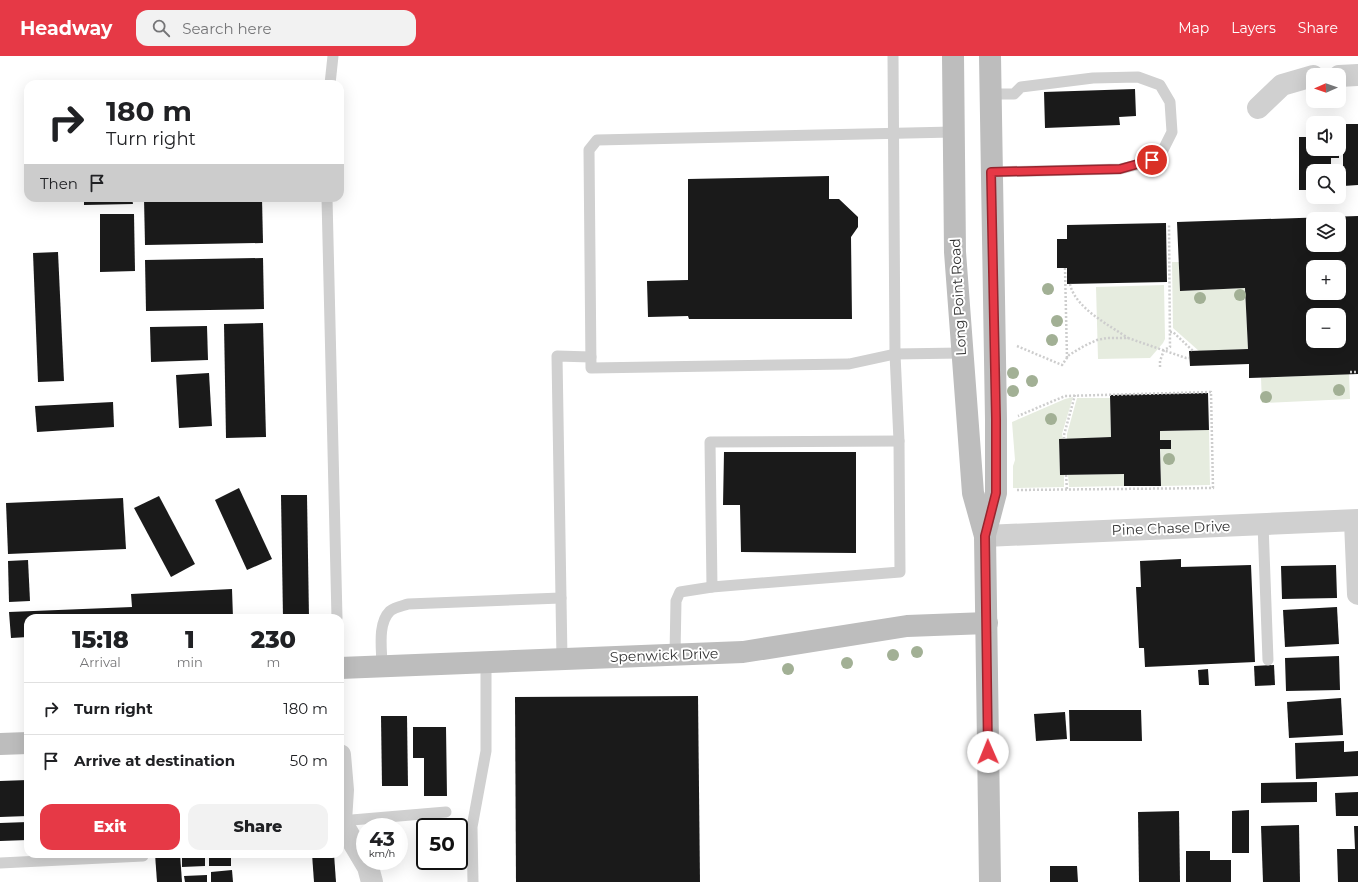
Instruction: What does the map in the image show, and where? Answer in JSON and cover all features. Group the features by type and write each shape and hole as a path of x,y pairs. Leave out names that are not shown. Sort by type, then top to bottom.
{"main road":[{"name":"Long Point Road","path":"953,56 955,252 961,353 973,493 985,536 990,882"},
{"name":"Long Point Road","path":"985,536 996,493 996,419 1004,347 991,172 991,94 987,60"},
{"path":"961,353 1004,347"},
{"name":"Spenwick Drive","path":"344,668 743,652 907,626 987,623"},
{"path":"0,744 24,743"}],"street":[{"path":"1346,76 1358,75"},
{"path":"1258,108 1282,85 1306,78"},
{"path":"1357,521 1358,594"},
{"name":"Pine Chase Drive","path":"985,536 1357,521"},
{"path":"344,828 368,867 372,882"}],"lane":[{"path":"330,80 333,56"},
{"path":"675,654 676,601 680,592 712,587 900,572 899,441 895,354 893,56"},
{"path":"991,94 1014,94 1021,87 1093,78 1138,77 1160,85 1170,102 1172,132 1163,150 1152,160 1120,169 991,172"},
{"path":"953,132 597,140 589,150 591,368 849,364 895,354 961,353"},
{"path":"328,202 337,614"},
{"path":"562,659 557,356 591,356"},
{"path":"712,587 710,442 899,441"},
{"path":"1263,524 1268,660"},
{"path":"382,666 382,628 385,618 391,610 398,606 408,604 561,598"},
{"path":"473,882 472,827 486,751 486,662"},
{"path":"344,821 446,812"},
{"path":"0,863 102,858"}],"path":[{"path":"1160,367 1160,361 1164,350 1170,347 1169,225"},
{"path":"1065,268 1067,359"},
{"path":"1070,284 1071,290 1080,303 1128,338 1189,358"},
{"path":"1170,332 1173,332 1193,351"},
{"path":"1004,347 1062,364 1077,350 1090,342 1106,338 1128,338"},
{"path":"1350,372 1358,372"},
{"path":"1010,490 1213,488 1211,392 1065,396 1016,417"},
{"path":"1064,439 1075,395"},
{"path":"1066,475 1066,490"}],"shaded area":[{"path":"1172,262 1179,262 1180,291 1245,288 1248,349 1199,351 1173,328"},
{"path":"1164,285 1165,339 1150,358 1098,359 1096,287"},
{"path":"1349,374 1350,399 1262,403 1261,378"},
{"path":"1073,397 1062,434 1063,439 1059,439 1060,475 1064,475 1064,487 1013,488 1013,466 1015,460 1012,422"},
{"path":"1077,398 1110,398 1111,437 1067,439"},
{"path":"1209,430 1210,485 1161,486 1160,431"},
{"path":"1124,474 1124,486 1069,487 1068,475"}],"building":[{"path":"1135,89 1136,116 1119,117 1120,125 1045,128 1044,92"},
{"path":"1346,124 1358,124 1358,185 1346,186 1346,164 1343,164 1343,156 1346,156"},
{"path":"1299,137 1306,137 1306,156 1339,156 1339,158 1331,158 1331,164 1306,164 1306,190 1299,190"},
{"path":"829,176 829,199 839,199 858,217 858,227 851,237 852,319 689,319 688,316 648,317 647,281 688,280 688,179"},
{"path":"84,202 133,202 133,204 84,205"},
{"path":"144,202 262,202 263,243 145,245"},
{"path":"100,214 134,214 135,271 100,272"},
{"path":"1346,216 1358,216 1358,374 1249,378 1249,364 1190,366 1189,351 1248,349 1245,288 1180,291 1177,222 1306,218 1306,252 1346,252"},
{"path":"1166,223 1167,282 1067,284 1067,268 1057,268 1057,239 1067,239 1067,225"},
{"path":"58,252 64,381 38,382 33,253"},
{"path":"263,258 264,309 146,311 145,260"},
{"path":"263,323 266,437 226,438 224,324"},
{"path":"207,326 208,360 151,362 150,327"},
{"path":"209,373 212,426 179,428 176,375"},
{"path":"1208,393 1209,430 1160,431 1160,440 1171,440 1171,449 1160,449 1161,486 1124,486 1124,474 1060,475 1059,439 1111,437 1110,395"},
{"path":"113,402 114,427 37,432 35,406"},
{"path":"724,452 856,452 856,553 741,552 740,505 723,505"},
{"path":"239,488 272,559 247,570 215,500"},
{"path":"281,495 307,495 309,614 283,614"},
{"path":"159,496 195,564 171,577 134,508"},
{"path":"123,498 126,549 8,554 6,503"},
{"path":"1181,559 1181,567 1251,565 1255,662 1145,667 1144,648 1139,648 1136,587 1141,587 1140,561"},
{"path":"28,560 30,601 9,602 8,561"},
{"path":"1336,565 1337,598 1282,599 1281,566"},
{"path":"232,589 233,614 24,614 24,637 11,638 9,612 132,607 131,594"},
{"path":"1337,607 1339,644 1285,647 1283,610"},
{"path":"1339,656 1340,690 1286,691 1285,658"},
{"path":"1274,665 1275,685 1255,686 1254,666"},
{"path":"1208,669 1209,685 1199,685 1198,670"},
{"path":"698,696 700,882 516,882 515,697"},
{"path":"1341,698 1343,735 1289,738 1287,702"},
{"path":"1069,710 1141,710 1142,741 1070,741"},
{"path":"1065,712 1067,739 1036,741 1034,714"},
{"path":"381,716 407,716 408,786 382,786"},
{"path":"413,727 446,727 447,796 424,796 424,758 413,758"},
{"path":"1344,741 1344,752 1358,751 1358,776 1296,779 1295,743"},
{"path":"24,780 24,816 0,817 0,781"},
{"path":"1317,782 1317,802 1261,803 1261,783"},
{"path":"1358,792 1358,816 1336,816 1335,793"},
{"path":"1249,810 1249,853 1232,853 1232,811"},
{"path":"1179,811 1180,882 1139,882 1138,812"},
{"path":"24,822 24,840 0,841 0,823"},
{"path":"1299,825 1300,882 1263,882 1261,826"},
{"path":"1354,826 1358,826 1358,882 1338,882 1337,849 1355,849"},
{"path":"1186,851 1210,851 1210,860 1231,860 1231,882 1186,882"},
{"path":"155,858 180,858 182,882 157,882"},
{"path":"182,858 205,858 205,866 182,867"},
{"path":"209,858 231,858 231,866 209,866"},
{"path":"312,858 334,858 336,882 314,882"},
{"path":"1050,866 1077,866 1078,882 1050,882"},
{"path":"232,870 233,882 211,882 211,872"},
{"path":"207,875 207,882 185,882 184,876"}],"route":[{"path":"988,752 985,536 996,493 991,172 1120,169 1152,160"}]}
